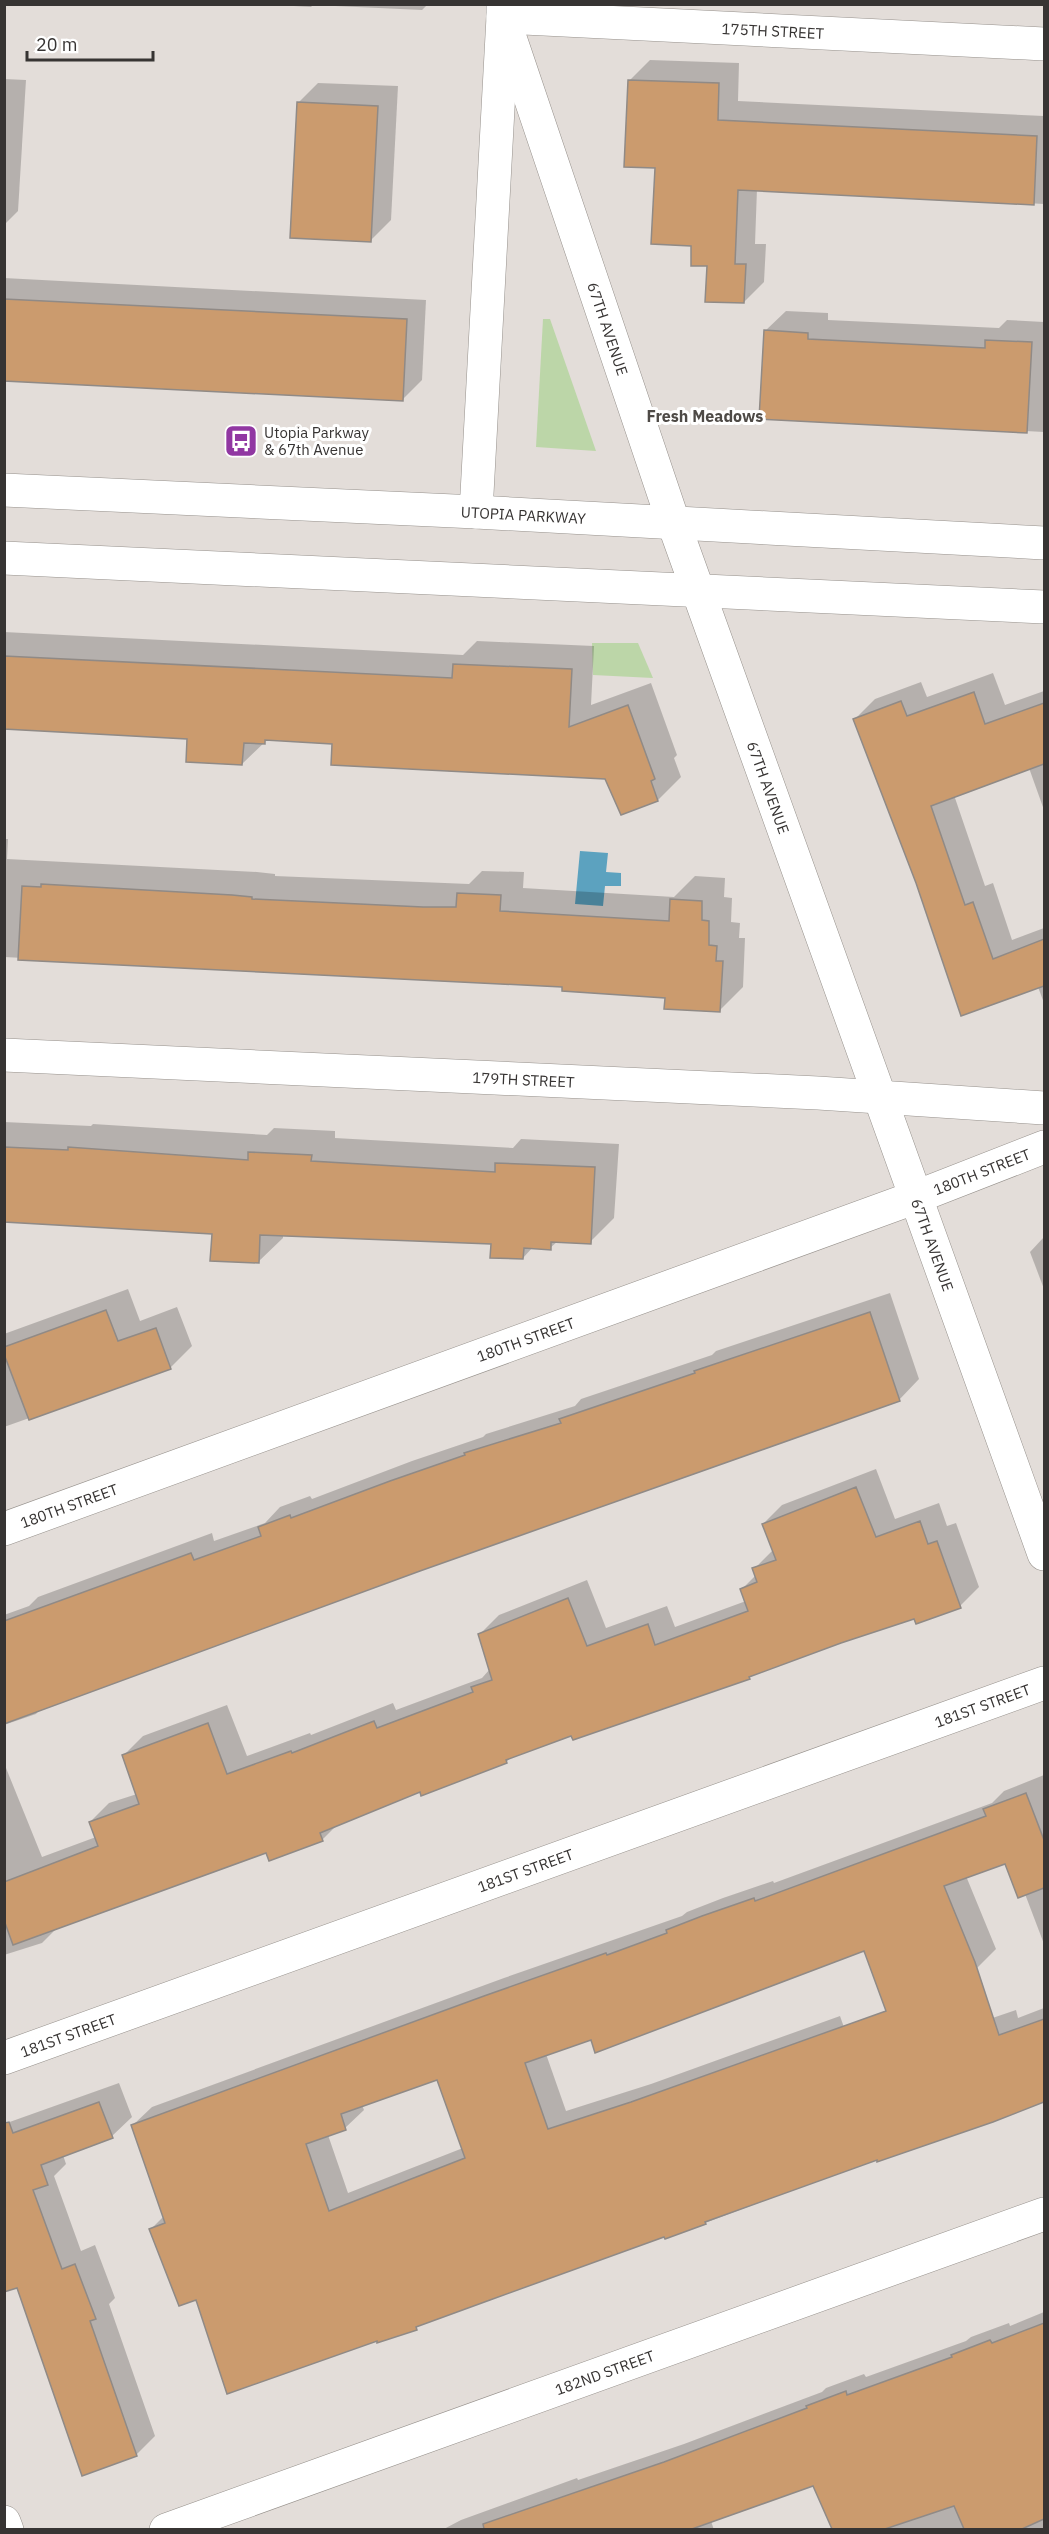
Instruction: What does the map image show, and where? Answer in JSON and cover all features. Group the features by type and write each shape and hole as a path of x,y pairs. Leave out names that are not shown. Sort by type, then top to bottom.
{"street":[{"name":"175TH STREET","path":"503,11 1044,44"},
{"path":"476,512 503,11"},
{"name":"67TH AVENUE","path":"503,11 675,524 1044,1554"},
{"name":"UTOPIA PARKWAY","path":"4,490 476,512 1044,543"},
{"path":"4,558 1044,607"},
{"name":"179TH STREET","path":"4,1055 879,1096 1044,1108"},
{"name":"180TH STREET","path":"4,1529 916,1197 1044,1147"},
{"name":"181ST STREET","path":"4,2058 1044,1683"},
{"name":"182ND STREET","path":"166,2529 1044,2214"},
{"path":"4,2522 7,2529"}],"green space":[{"path":"543,319 550,319 596,451 536,447"},
{"path":"592,643 638,643 653,678 593,675"}],"water":[{"path":"580,851 608,853 606,872 621,873 621,886 605,886 603,906 575,904"}],"building":[{"path":"628,80 719,83 718,120 1037,136 1034,205 738,190 735,264 746,264 744,303 705,302 707,266 691,266 691,246 651,244 655,168 624,167"},
{"path":"297,102 378,106 371,242 290,238"},
{"path":"4,299 407,319 403,401 4,381"},
{"path":"764,330 808,333 808,339 985,348 985,340 1032,342 1027,433 759,419"},
{"path":"4,656 452,678 453,664 572,669 569,727 628,705 655,779 651,781 658,801 621,815 605,779 331,765 332,744 265,740 265,744 244,743 242,765 186,762 187,739 4,729"},
{"path":"974,692 985,724 1044,703 1044,764 931,806 965,905 973,902 993,959 1044,939 1044,986 961,1016 916,883 853,719 901,701 907,716"},
{"path":"41,884 232,895 252,897 252,899 423,907 456,907 457,893 501,895 500,911 669,921 670,899 702,901 702,920 709,921 709,945 717,946 716,961 723,961 720,1012 664,1009 665,998 562,991 562,987 18,960 22,886 41,887"},
{"path":"4,1147 68,1150 68,1147 248,1160 248,1152 312,1155 311,1161 495,1172 495,1163 595,1167 591,1244 551,1242 551,1250 524,1248 523,1259 490,1258 491,1244 260,1235 259,1263 210,1261 212,1234 4,1222"},
{"path":"106,1310 118,1341 156,1328 171,1369 29,1420 4,1354 4,1347"},
{"path":"870,1312 900,1401 420,1571 4,1724 4,1621 191,1553 194,1560 261,1536 258,1527 290,1515 291,1518 465,1455 464,1453 561,1423 559,1419"},
{"path":"856,1487 876,1537 920,1521 928,1544 937,1541 961,1608 916,1624 914,1619 841,1643 749,1677 750,1679 573,1740 571,1736 506,1760 507,1763 421,1796 420,1792 320,1833 323,1841 269,1861 266,1853 13,1945 4,1920 4,1882 98,1846 89,1822 139,1804 122,1755 208,1723 227,1774 291,1751 292,1753 374,1721 377,1728 473,1692 471,1687 492,1680 478,1634 568,1598 587,1646 648,1624 655,1645 748,1611 740,1589 757,1582 752,1568 776,1560 762,1524"},
{"path":"1026,1793 1044,1840 1044,1888 1018,1898 1005,1864 944,1886 975,1962 999,2035 1044,2019 1044,2102 490,2300 416,2327 417,2330 377,2343 377,2341 227,2394 196,2300 179,2306 149,2229 165,2223 131,2125 484,1996 606,1953 607,1955 667,1933 666,1930 702,1916 754,1898 755,1901 986,1816 983,1809","holes":["864,1951 886,2011 631,2102 548,2129 525,2063 591,2040 595,2053","437,2080 465,2158 329,2211 306,2144 346,2130 341,2114"]},
{"path":"99,2102 113,2138 41,2165 48,2185 33,2190 62,2269 75,2264 96,2319 90,2321 137,2456 82,2476 17,2288 4,2292 4,2123 9,2122 13,2133"},
{"path":"1044,2323 1044,2519 1022,2529 964,2529 954,2506 885,2529 832,2529 813,2486 692,2529 484,2529 483,2524 664,2462 846,2391 847,2395 952,2357 951,2355 990,2340 992,2343"}],"place":[{"name":"Utopia Parkway & 67th Avenue","path":"241,441"}],"district":[{"name":"Fresh Meadows","path":"705,416"}]}
